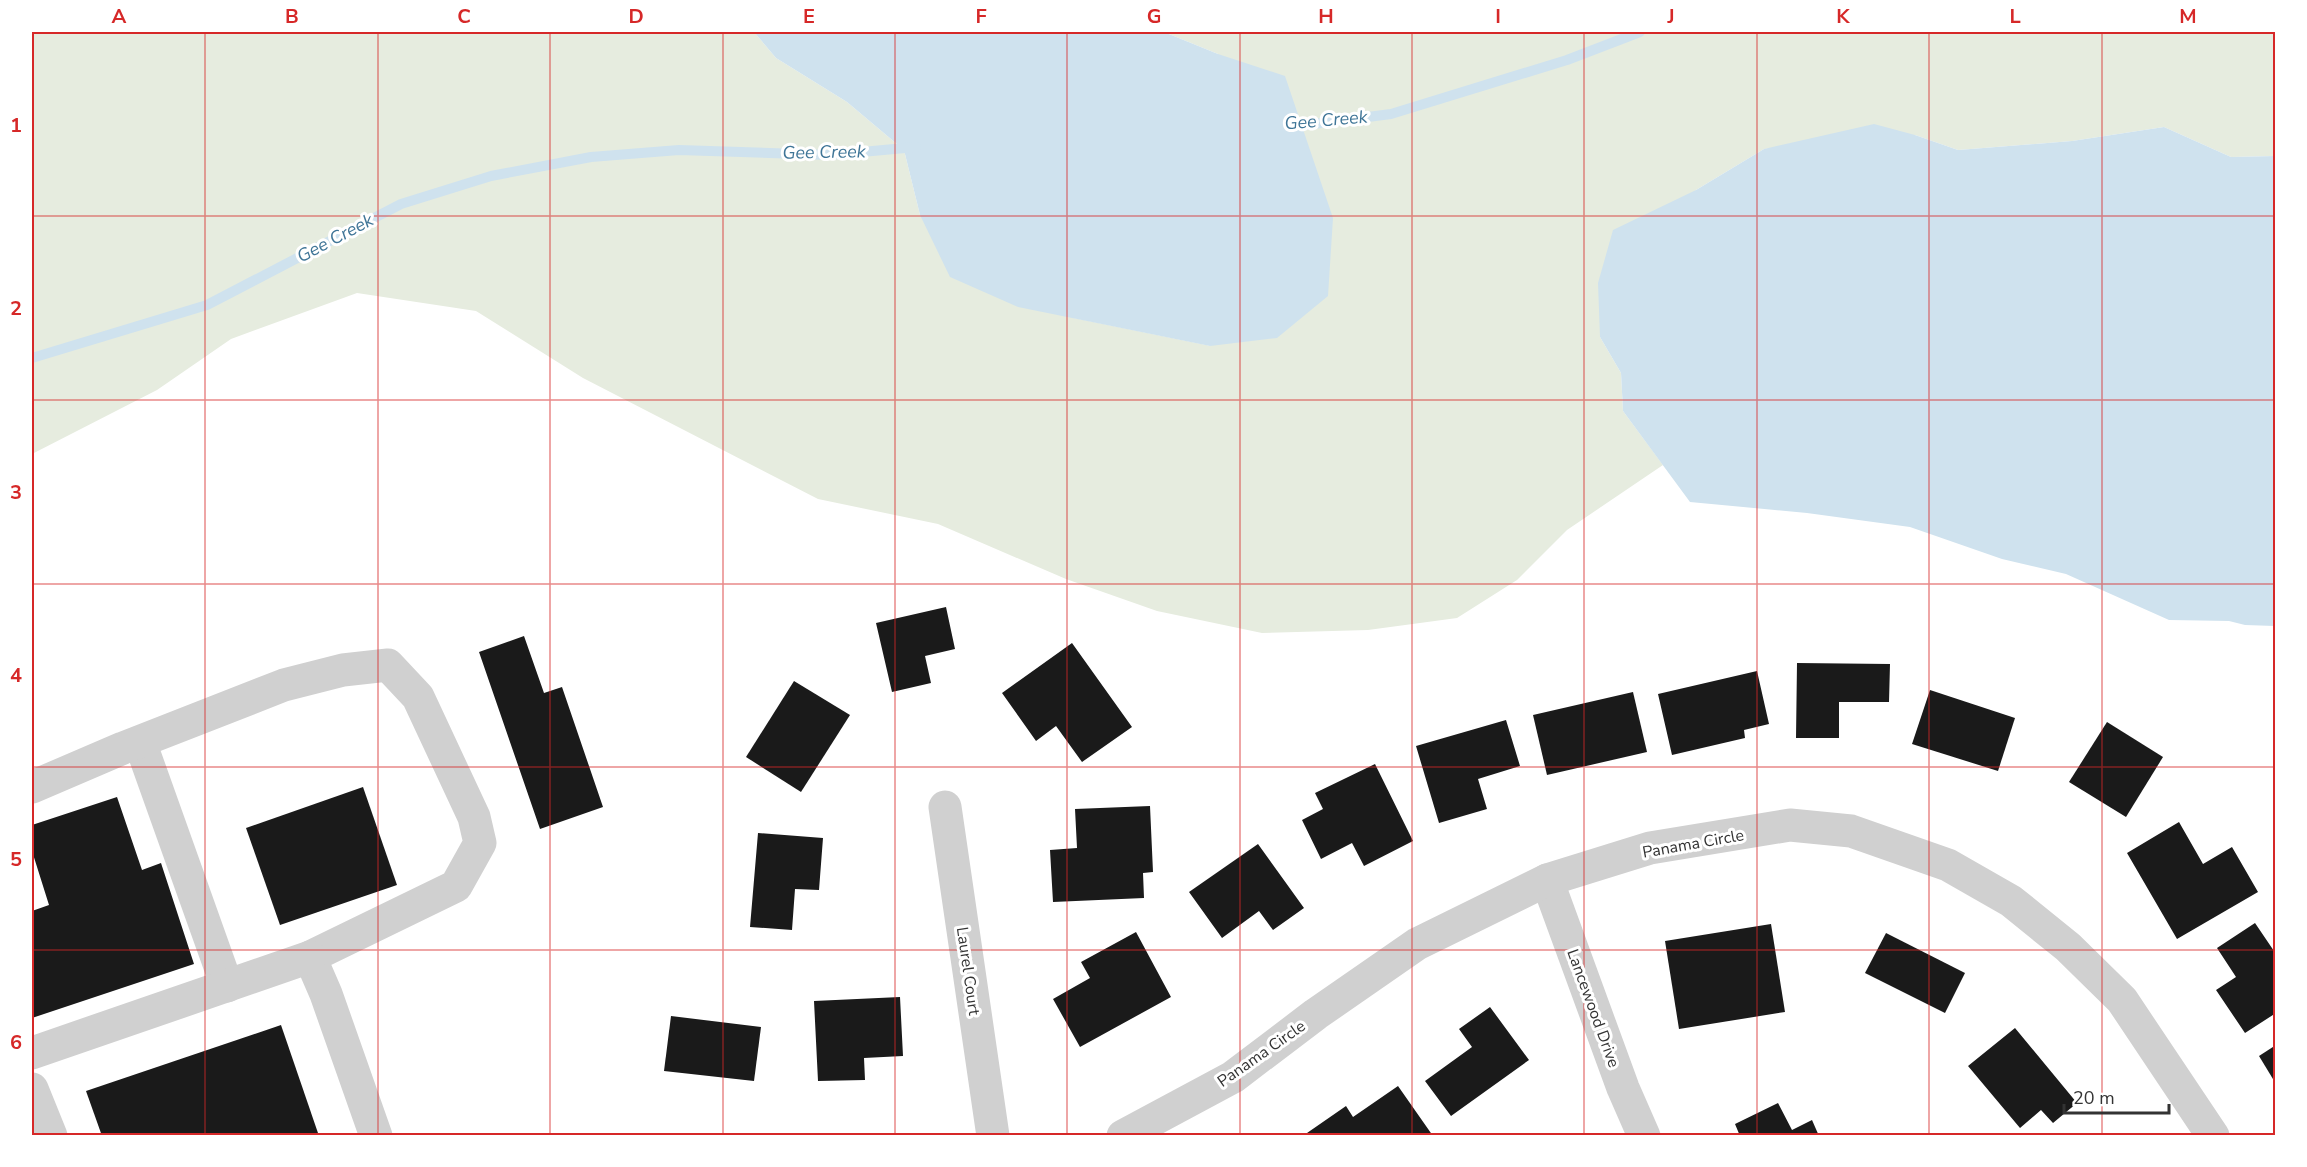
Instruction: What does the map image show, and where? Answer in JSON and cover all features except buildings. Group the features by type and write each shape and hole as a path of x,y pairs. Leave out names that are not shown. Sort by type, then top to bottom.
{"street":[{"path":"32,787 284,685 343,670 388,665 418,697 474,817 480,843 456,886 310,957 32,1053"},
{"path":"140,742 227,986"},
{"name":"Laurel Court","path":"945,807 993,1136"},
{"name":"Panama Circle","path":"1123,1136 1233,1077 1316,1014 1417,944 1547,880 1650,848 1790,825 1851,831 1948,865 2011,901 2068,947 2122,1000 2213,1136"},
{"name":"Lancewood Drive","path":"1547,880 1623,1088 1644,1136"},
{"path":"310,957 326,994 376,1136"},
{"path":"32,1089 51,1136"}],"shaded area":[{"path":"32,32 754,32 776,58 847,102 904,150 920,215 1074,318 1211,346 1218,54 1164,32 2275,32 2275,156 2231,157 2164,127 2072,141 1958,150 1915,135 1764,149 1696,190 1600,337 1621,373 1623,411 1663,465 1567,530 1517,580 1457,618 1368,630 1262,633 1157,611 1066,579 938,524 818,499 583,378 476,311 357,293 231,339 157,390 32,454"}],"water":[{"path":"754,32 1164,32 1218,54 1285,76 1333,218 1328,296 1277,338 1210,346 1018,307 950,277 920,215 904,150 847,102 776,58"},
{"path":"1874,124 1958,150 2072,141 2164,127 2231,157 2275,156 2275,626 2245,625 2229,621 2169,620 2066,574 2002,559 1910,527 1807,513 1690,502 1623,411 1621,373 1600,337 1598,283 1613,230 1696,190 1764,149"}],"waterway":[{"name":"Gee Creek","path":"1287,125 1298,126 1391,114 1567,60 1640,32"},
{"name":"Gee Creek","path":"32,358 207,305 401,204 491,176 591,157 679,150 829,155 916,147"}]}
